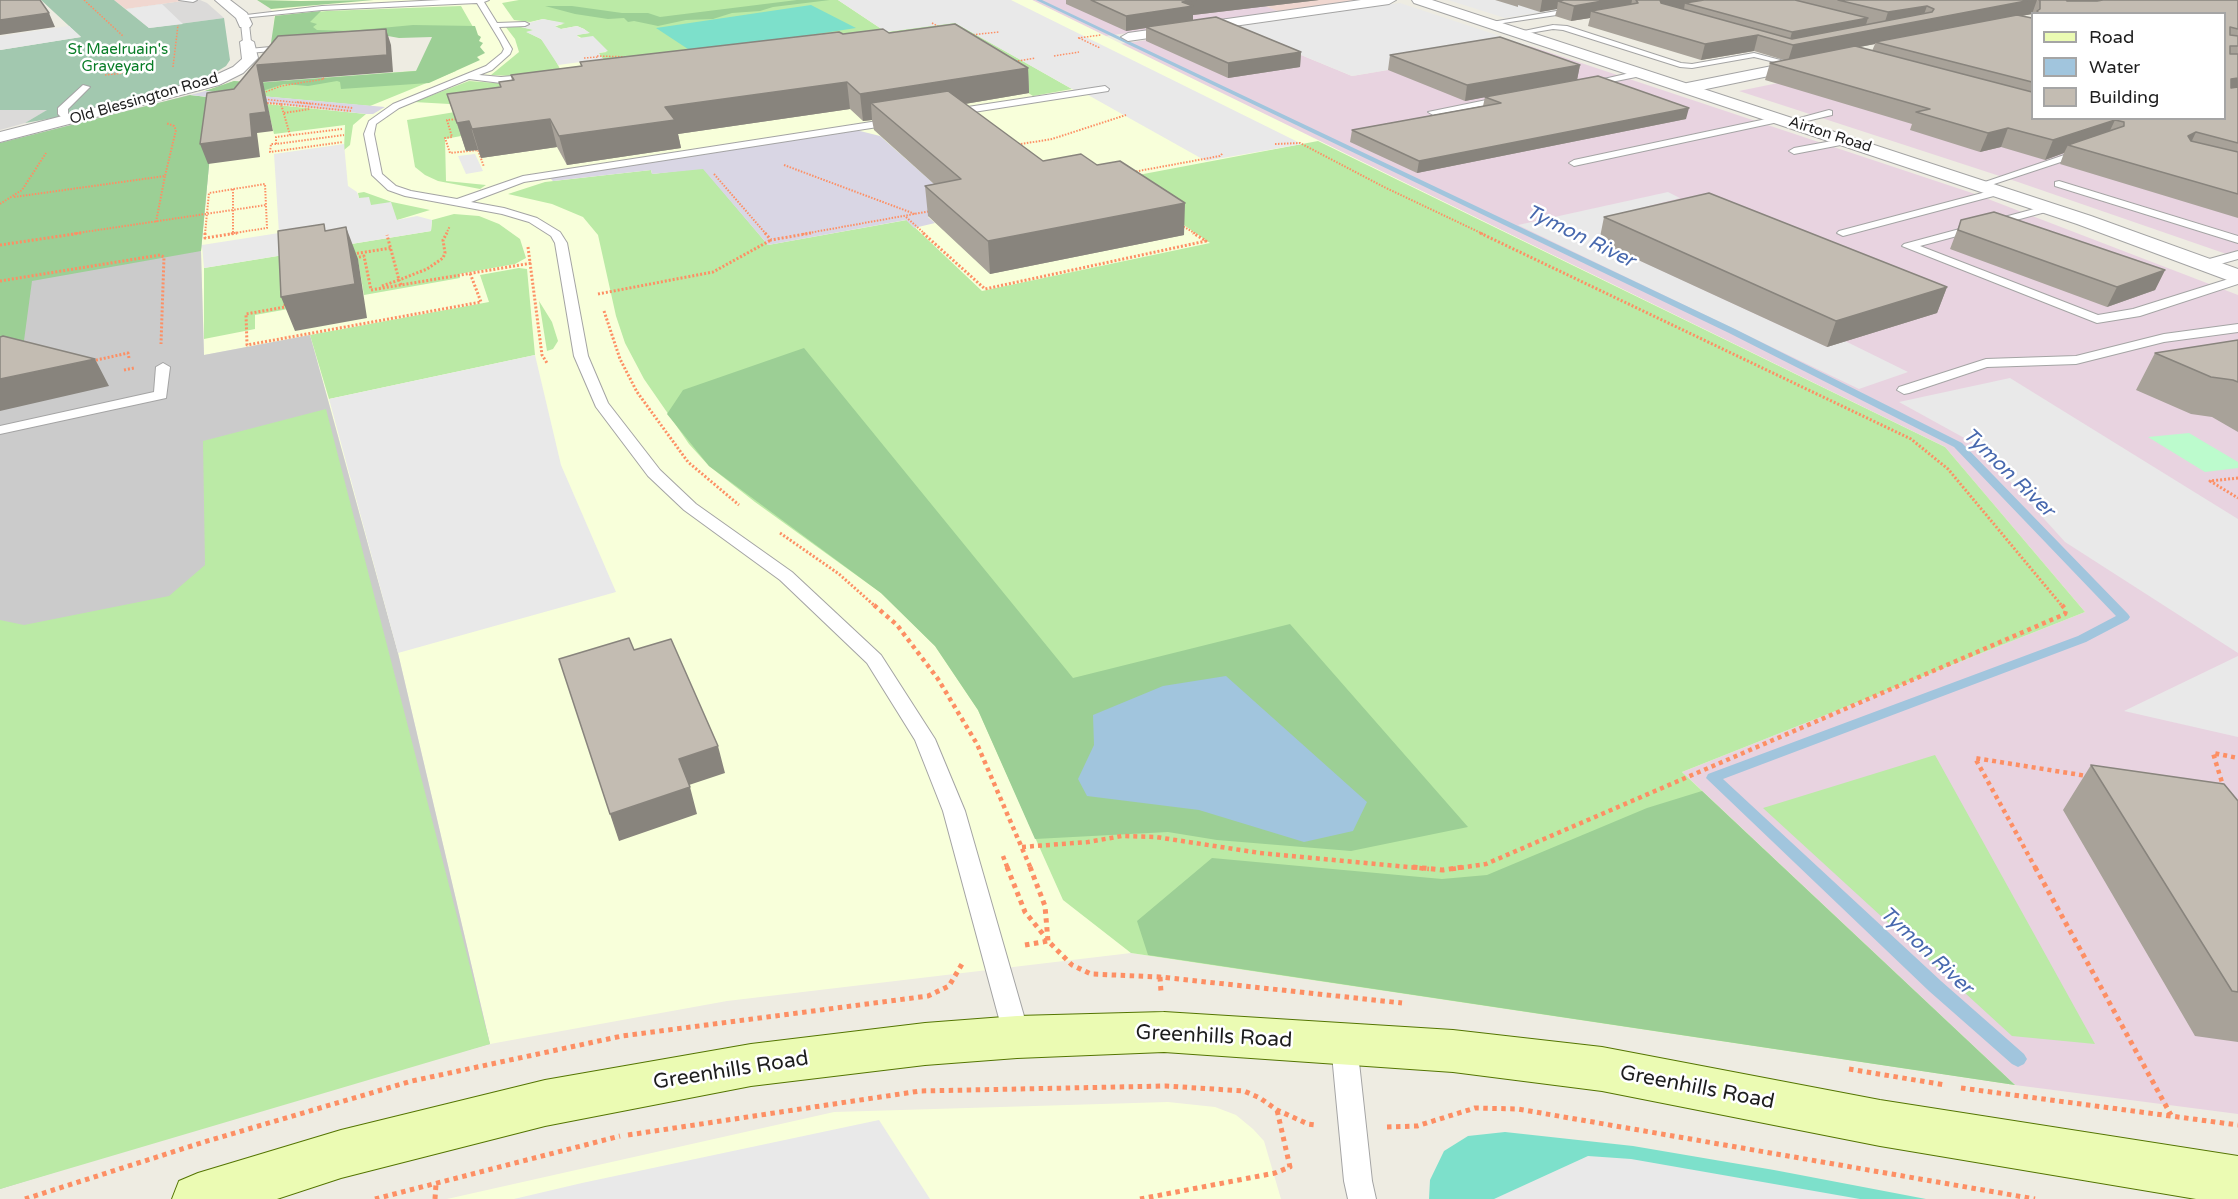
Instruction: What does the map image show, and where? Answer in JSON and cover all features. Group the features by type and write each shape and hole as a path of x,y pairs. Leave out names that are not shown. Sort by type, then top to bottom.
{"main road":[{"name":"Greenhills Road","path":"198,1199 341,1154 545,1103 751,1065 925,1044 1017,1037 1164,1032 1453,1051 1602,1070 1880,1123 2238,1181"}],"street":[{"path":"222,0 243,20"},
{"path":"1128,37 1389,0"},
{"name":"Airton Road","path":"1419,0 2001,191 2206,264 2238,278"},
{"name":"Old Blessington Road","path":"0,137 213,82 244,66 250,58 248,46"},
{"path":"1688,88 1828,61"}],"lane":[{"path":"183,0 193,0"},
{"path":"298,46 248,46 243,20 322,8 485,0"},
{"path":"480,1 508,49 506,54 497,63 387,110 369,129 374,166 383,182 409,194 520,215 556,234 561,243 581,356 601,404 654,473 690,507 786,576 874,659 925,739 954,812 1017,1037"},
{"path":"1490,23 1587,8"},
{"path":"1518,33 1580,23"},
{"path":"494,24 525,24"},
{"path":"1552,27 1564,28 1680,65 1692,66 1754,55 1799,66"},
{"path":"1578,85 1643,73"},
{"path":"467,77 501,80 549,76"},
{"path":"75,119 63,114 63,108 86,87"},
{"path":"940,115 1105,89"},
{"path":"1433,112 1511,98"},
{"path":"1574,163 1829,113"},
{"path":"458,203 498,186 524,179 905,120"},
{"path":"1794,151 1848,141"},
{"path":"1981,185 2100,146"},
{"path":"2059,184 2238,240"},
{"path":"1843,233 2001,191"},
{"path":"2049,208 1908,246 2097,319 2135,313 2238,278"},
{"path":"2206,264 2238,255"},
{"path":"1904,390 1986,363 2076,360 2164,338 2238,328"},
{"path":"0,430 161,395 163,367"},
{"path":"1344,1044 1362,1199"}],"path":[{"path":"84,0 123,36"},
{"path":"932,23 943,29"},
{"path":"173,67 178,25"},
{"path":"968,36 999,32"},
{"path":"1098,35 1078,38 1100,48"},
{"path":"1054,56 1078,52"},
{"path":"584,58 597,56 637,58"},
{"path":"597,56 600,61"},
{"path":"1003,63 1035,58"},
{"path":"86,87 63,82 76,78 146,71"},
{"path":"258,98 272,88 315,82 324,78 299,78"},
{"path":"258,98 259,102 352,111"},
{"path":"258,98 358,108"},
{"path":"281,104 290,135"},
{"path":"284,113 318,108"},
{"path":"1021,152 1011,145 1052,139 1126,115"},
{"path":"467,118 447,120 452,137 445,138 450,153 478,150 486,173"},
{"path":"276,144 276,137 342,129"},
{"path":"353,140 270,152 271,144 354,134"},
{"path":"156,222 175,138"},
{"path":"1022,847 1089,842 1122,836 1156,837 1260,853 1443,870 1486,864 2065,614 2066,610 1948,469 1911,439 1384,187 1300,143 1275,144"},
{"path":"734,146 915,214"},
{"path":"0,204 22,190 48,150"},
{"path":"1130,173 1220,156 1223,153"},
{"path":"714,173 771,240"},
{"path":"14,197 165,176"},
{"path":"265,184 267,228 205,238 209,193 233,189 265,184"},
{"path":"233,189 233,234"},
{"path":"0,245 266,206"},
{"path":"570,298 713,273 771,240 935,210"},
{"path":"906,216 985,289 1206,242 1176,222"},
{"path":"371,290 428,269 443,258 446,253 443,240 455,220"},
{"path":"387,235 401,285"},
{"path":"526,242 532,263 542,355 547,363"},
{"path":"344,256 391,248"},
{"path":"0,281 160,255 164,257 161,344"},
{"path":"354,258 364,256 371,290"},
{"path":"371,290 532,263"},
{"path":"284,296 285,307 246,314 247,345 481,302 470,273"},
{"path":"598,282 607,323 620,359 637,392 688,462 746,511"},
{"path":"86,362 128,353 129,358"},
{"path":"124,370 138,367"},
{"path":"2238,478 2210,481 2238,498"},
{"path":"774,530 839,573 904,634 938,679 977,744 1022,847 1045,906 1048,941 1072,965 1091,974 1160,977"},
{"path":"2228,800 2213,753 2238,758"},
{"path":"2090,777 1975,758 2171,1116"},
{"path":"1031,944 1048,941"},
{"path":"375,1199 622,1136 920,1091 1166,1086 1244,1091 1308,1124 1323,1125"},
{"path":"1397,1127 1417,1126 1474,1108 1518,1109 2036,1199"},
{"path":"1140,1199 1275,1173 1290,1167 1277,1110"},
{"path":"435,1199 436,1184"}],"shaded area":[{"path":"114,0 189,0 126,9"},
{"path":"200,0 207,3 224,18 149,28 126,9"},
{"path":"257,0 1032,0 1945,447 2085,612 1682,772 2015,1085 1131,953 727,1001 490,1044 398,653 310,335 204,355 201,251 212,133 190,95 234,81 256,83 452,68 473,28 273,41 274,16 271,9"},
{"path":"838,0 1011,0 1302,144 1206,161 955,23 886,32"},
{"path":"1032,0 1250,0 1280,12 1106,36"},
{"path":"1250,0 1360,0 1280,12"},
{"path":"1448,0 1617,0 1505,18"},
{"path":"1400,3 1530,46 1352,76 1233,27"},
{"path":"162,4 183,24 149,28 126,9"},
{"path":"811,5 856,28 694,53 656,28"},
{"path":"543,19 565,23 555,26 561,29 577,26 584,29 590,33 577,35 579,38 593,36 608,51 599,53 603,59 558,65 541,39 526,32 533,30 517,26"},
{"path":"2238,23 2238,258 2018,182 1739,91 2031,31 2031,120 2226,120 2226,104"},
{"path":"69,26 81,37 0,50 0,36"},
{"path":"1233,27 1352,76 1530,46 1975,194 2238,295 2238,1114 2015,1085 1682,772 1945,447 1120,44"},
{"path":"205,91 385,107 373,114 366,114 190,95"},
{"path":"190,95 212,133 201,251 204,355 310,335 398,653 490,1044 357,1079 0,1189 0,143"},
{"path":"0,110 48,110 25,123 0,130"},
{"path":"856,130 880,136 950,198 928,217 935,223 914,228 906,220 768,245 703,169 652,174 651,170 553,181 550,178"},
{"path":"344,144 348,186 357,192 359,198 369,197 371,205 391,202 397,220 417,216 432,220 431,231 204,268 202,245 279,233 274,154"},
{"path":"475,154 483,171 466,174 458,156"},
{"path":"1668,192 1680,198 1641,208 1600,242 1827,347 1845,341 1908,372 1859,389 1518,225"},
{"path":"535,355 561,465 616,592 398,653 329,399"},
{"path":"2010,378 2238,519 2238,653 2065,542 1977,445 1899,402"},
{"path":"2238,656 2238,737 2124,711"},
{"path":"1168,1102 1215,1107 1236,1115 1253,1129 1264,1141 1281,1199 447,1199 834,1112"},
{"path":"879,1120 930,1199 514,1199 582,1183"},
{"path":"1505,1132 1633,1146 1926,1199 1429,1199 1430,1180 1444,1151 1468,1136"},
{"path":"1588,1156 1631,1159 1860,1199 1494,1199"}],"green space":[{"name":"St Maelruain's Graveyard","path":"41,0 114,0 149,28 224,18 230,60 226,66 208,77 191,83 65,116 25,123 47,110 0,110 0,50 81,37"},
{"path":"257,0 301,1 374,0 271,9"},
{"path":"519,0 838,0 886,32 954,22 1072,89 1033,96 992,70 461,136 445,139 446,181 486,185 480,189 438,181 425,175 415,167 407,120 455,112 467,105 414,102 469,81 508,84 605,61 598,53 607,52 576,35 589,33 584,29 577,26 561,29 553,27 563,24 543,19 530,22 514,20 502,3"},
{"path":"797,0 830,0 658,26 628,22 624,18 608,19 575,14 545,6 572,6 622,13 648,13 660,17"},
{"path":"461,6 473,27 273,41 275,16 327,11"},
{"path":"321,11 310,22 317,24 313,27 317,30 349,31 413,25 475,26 481,37 479,41 483,43 480,47 485,53 477,57 480,60 429,83 341,89 340,82 337,81 308,86 284,84 250,95 205,91 234,81 256,83 416,71 432,37 388,36 271,43 275,16"},
{"path":"512,25 535,30 527,32 541,39 550,49 561,71 513,76 491,75 519,52 515,39 505,26"},
{"path":"452,68 456,71 370,106 205,91 234,81 256,83"},
{"path":"190,95 267,104 212,133 201,251 32,281 23,348 0,353 0,143"},
{"path":"267,104 366,114 353,125 350,145 344,150 345,125 274,134"},
{"path":"1318,141 1945,447 2085,612 1682,772 2015,1085 1131,953 1063,900 978,710 935,646 881,593 755,502 709,466 689,444 644,379 625,343 616,316 598,235 583,217 552,204 508,194 545,182 651,170 652,174 703,168 768,245 907,220 982,291 1210,243 1117,179"},
{"path":"364,192 392,202 430,210 397,220 359,198 358,193"},
{"path":"454,214 479,216 499,224 520,239 526,258 515,264 459,274 460,278 364,295 358,260 294,308 255,315 255,329 204,339 204,268 431,231 432,220"},
{"path":"519,268 527,269 535,355 329,399 310,335 489,302 480,275"},
{"path":"539,301 552,322 558,341 553,349 547,351"},
{"path":"804,348 1073,678 1290,624 1468,827 1351,851 1217,840 1168,832 1035,839 978,710 935,646 881,593 709,466 667,414 683,390"},
{"path":"326,409 490,1044 0,1189 0,620 24,625 169,596 205,565 203,441"},
{"path":"2189,433 2238,462 2238,468 2205,472 2148,437"},
{"path":"1935,755 2095,1044 2012,1036 1763,808"},
{"path":"1702,791 2015,1085 1148,955 1137,921 1212,858 1442,879 1487,875 1647,808"}],"water":[{"path":"1226,676 1367,802 1353,831 1304,842 1199,810 1087,796 1078,779 1094,745 1093,715 1163,686"}],"building":[{"path":"0,0 40,0 49,13 0,20"},
{"path":"1091,0 1196,0 1182,2 1193,6 1126,16"},
{"path":"1608,0 1574,6 1558,1"},
{"path":"1636,0 1660,0 1661,3 1792,39 1932,12 1934,9 1927,6 1888,12 1838,0 2031,0 1793,45 1758,35 1705,44 1591,11 1638,3"},
{"path":"1704,0 1795,0 1868,18 1792,32 1685,3"},
{"path":"2238,0 2238,29 2230,27 2230,35 2238,36 2238,46 2230,46 2230,54 2238,54 2238,78 2231,79 2231,88 2238,87 2238,143 2196,132 2188,136 2191,141 2238,152 2238,194 2068,145 2124,126 2124,122 2115,120 2226,120 2226,12 2038,12 2040,1"},
{"path":"2017,15 2031,18 2031,82 1875,42"},
{"path":"1216,17 1301,52 1228,63 1146,27"},
{"path":"955,24 1028,68 860,94 847,82 665,107 675,120 559,136 550,119 472,129 469,121 457,123 447,94 501,87 499,82 514,80 511,75 582,66 580,62 839,32 843,34 883,29 889,33"},
{"path":"386,29 387,55 257,65 266,112 250,114 252,137 200,144 207,93 234,89 278,36"},
{"path":"1500,37 1580,65 1467,85 1390,55"},
{"path":"1855,46 2031,92 2031,120 2115,120 2053,140 2008,128 1988,133 1916,112 1930,109 1770,63"},
{"path":"1598,76 1689,108 1419,161 1352,130 1501,103 1485,97"},
{"path":"948,91 1043,161 1081,154 1097,165 1120,161 1185,203 988,241 925,186 961,179 871,103"},
{"path":"1709,193 1947,287 1836,321 1604,217"},
{"path":"1994,212 2165,270 2117,287 1958,230 1961,220"},
{"path":"324,224 325,231 346,227 355,284 281,297 278,231"},
{"path":"0,337 95,359 0,379"},
{"path":"2238,340 2238,382 2211,377 2155,353"},
{"path":"629,638 634,650 671,639 718,746 679,759 690,787 610,814 559,659"},
{"path":"2091,765 2224,784 2238,801 2238,992 2232,991"}],"waterway":[{"name":"Tymon River","path":"1038,0 1732,331 1958,445 2124,617 2082,639 1713,778 1935,986 2018,1059"}]}
